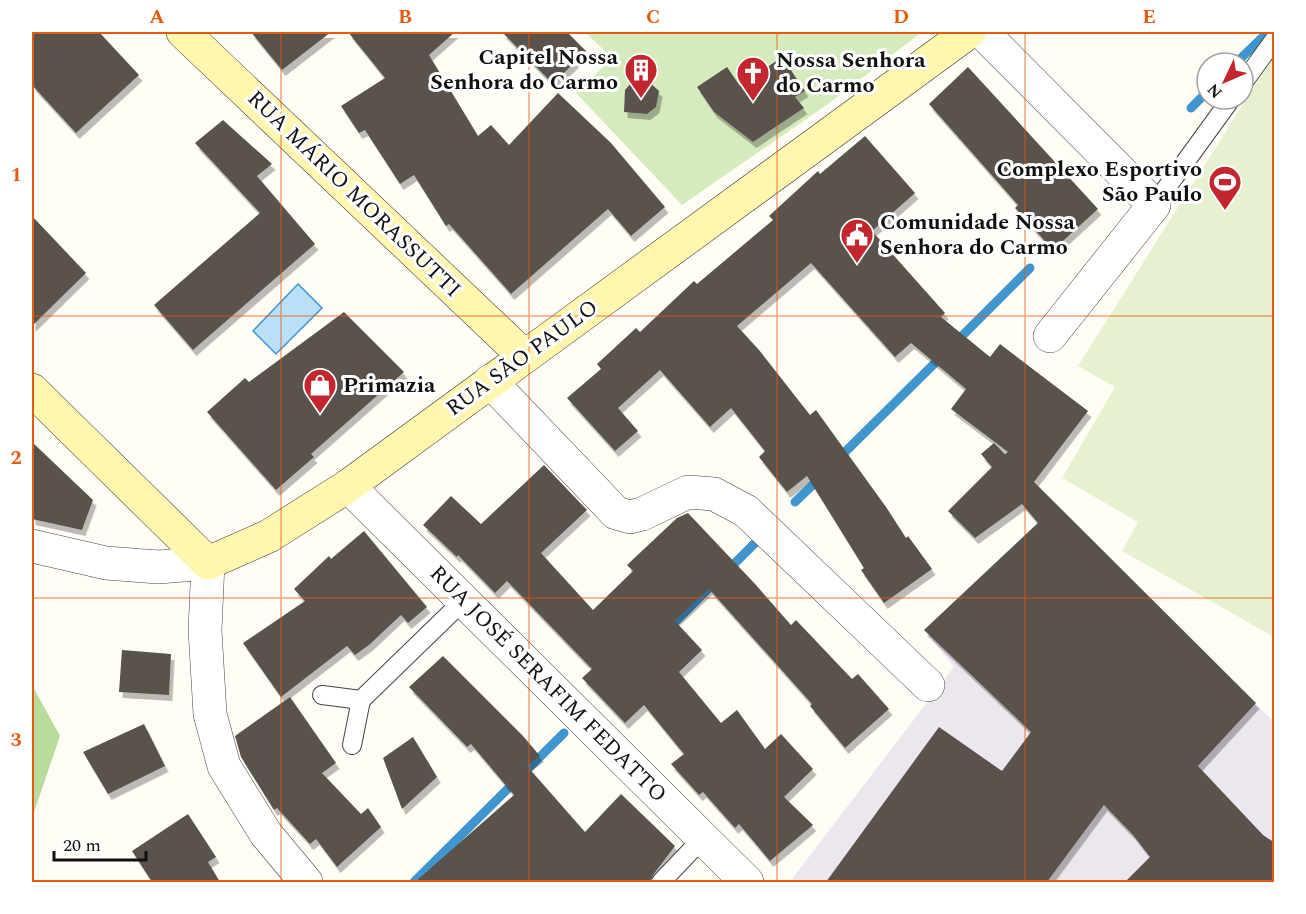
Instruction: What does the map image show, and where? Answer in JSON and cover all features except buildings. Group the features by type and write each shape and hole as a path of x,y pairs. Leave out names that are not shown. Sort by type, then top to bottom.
{"main road":[{"name":"RUA MÁRIO MORASSUTTI","path":"183,32 524,356"},
{"name":"RUA SÃO PAULO","path":"207,563 269,536 348,486 969,32"},
{"path":"32,390 207,563"}],"street":[{"path":"982,32 1154,205 1050,336"},
{"path":"490,381 616,513 630,517 642,514 688,492 714,494 746,511 928,685"},
{"name":"RUA JOSÉ SERAFIM FEDATTO","path":"348,486 747,882"},
{"name":"RUA SÃO PAULO","path":"32,546 106,563 158,567 207,563"},
{"path":"207,563 205,630 210,714 224,766 266,834 306,882"}],"lane":[{"path":"1255,67 1275,40"},
{"path":"1154,205 1223,111"},
{"path":"352,746 362,700 463,601"},
{"path":"322,695 362,700"},
{"path":"661,882 703,838"}],"shaded area":[{"path":"1056,505 1274,722 1274,882 795,882 792,879 954,667 924,630"}],"green space":[{"path":"585,32 922,32 828,104 682,205 576,93 612,58"},
{"path":"1274,55 1274,637 1122,551 1138,522 1062,478 1115,387 1078,366 1239,111 1255,111 1255,85"},
{"path":"32,685 60,736 32,818"}],"water":[{"path":"298,284 322,308 276,354 253,331"}],"waterway":[{"path":"1248,51 1268,32"},
{"path":"1191,108 1195,104"},
{"path":"955,343 1030,268"},
{"path":"838,459 943,355"},
{"path":"795,502 820,478"},
{"path":"727,571 757,541"},
{"path":"667,630 708,589"},
{"path":"414,882 564,733"}],"place":[{"name":"Capitel Nossa Senhora do Carmo","path":"641,99"},
{"name":"Nossa Senhora do Carmo","path":"753,102"},
{"name":"Complexo Esportivo São Paulo","path":"1225,211"},
{"name":"Comunidade Nossa Senhora do Carmo","path":"857,264"},
{"name":"Primazia","path":"320,414"}]}
